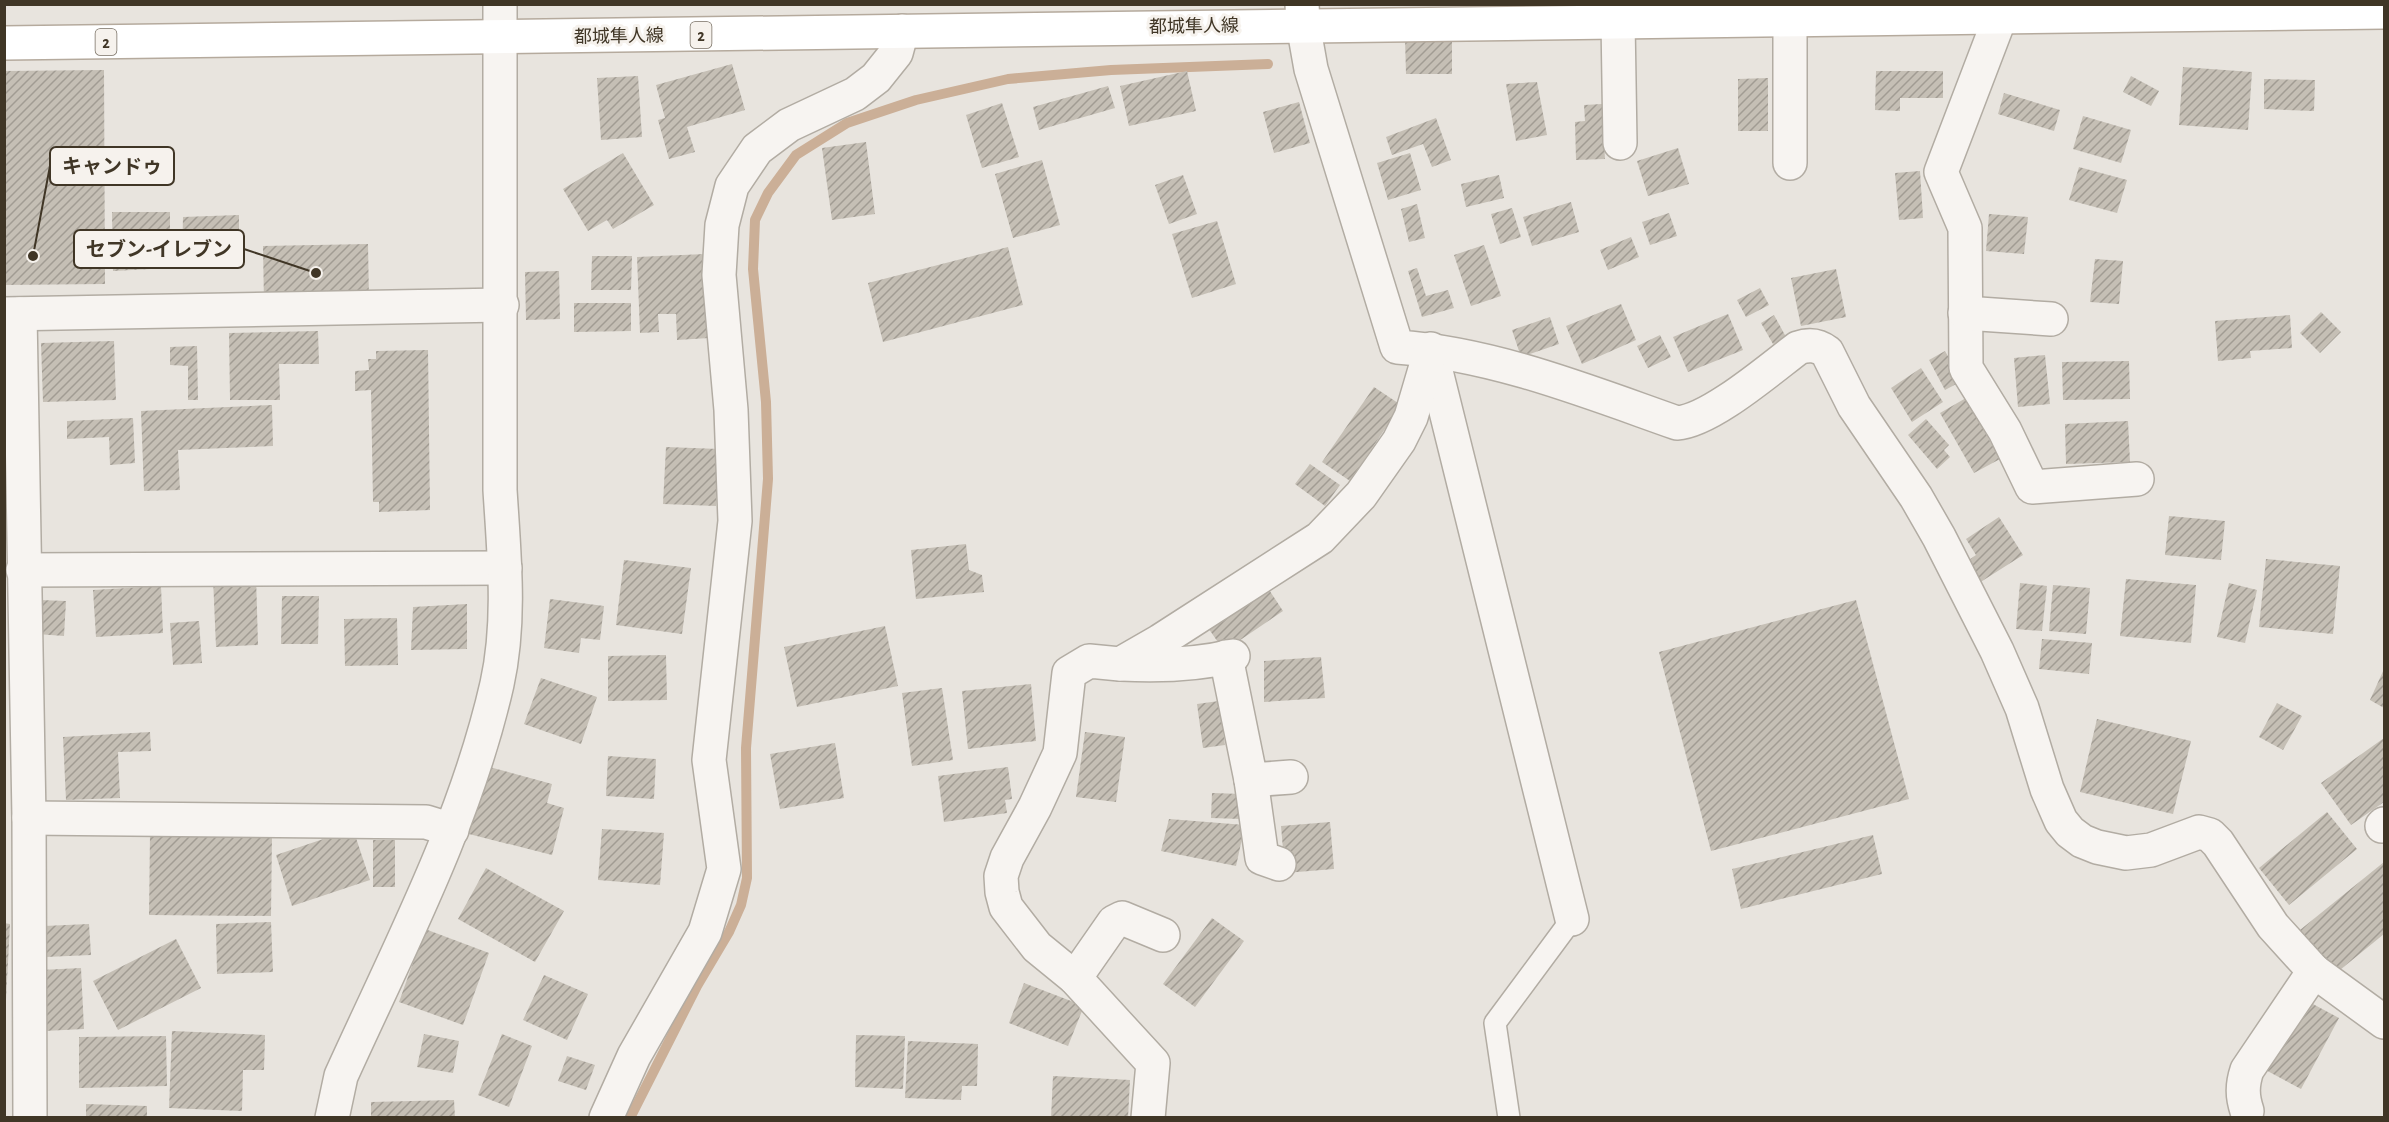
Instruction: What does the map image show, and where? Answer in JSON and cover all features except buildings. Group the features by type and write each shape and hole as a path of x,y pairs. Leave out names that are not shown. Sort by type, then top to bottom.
{"main road":[{"name":"都城隼人線","path":"4,43 902,31 1303,14 1618,21 1775,14 2001,15 2182,9 2385,12"}],"street":[{"path":"332,1118 341,1076 452,830 497,683 505,624 505,568 500,490 502,304 500,4"},
{"path":"1303,14 1311,69 1396,347 1431,349 1505,366 1677,423 1694,420 1712,410 1798,348 1806,345 1821,347 1827,352 1870,433 1916,497 1997,651 2022,708 2051,798 2070,831 2082,841 2097,847 2126,853 2151,850 2199,832 2210,835 2218,843 2272,926 2314,971 2385,1022"},
{"path":"1775,14 1790,163"},
{"path":"2001,15 1941,172 1965,228 1965,368 2005,430 2032,487 2137,479"},
{"path":"1618,21 1620,143"},
{"path":"606,1118 634,1056 705,932 724,869 709,760 735,521 731,410 719,275 722,225 732,186 757,149 789,126 855,94 876,78 896,53 902,31"},
{"path":"30,1118 29,818 23,570 12,314 502,304"},
{"path":"1965,313 2051,319"},
{"path":"1120,664 1304,549 1335,525 1366,488 1399,441 1411,417 1431,349"},
{"path":"1431,349 1572,919"},
{"path":"23,570 505,568"},
{"path":"1148,1118 1153,1064 1075,978 1037,947 1006,907 1002,892 1001,876 1007,858 1035,807 1060,753 1068,673 1089,661 1152,666 1229,656 1262,858 1279,864"},
{"path":"1251,780 1291,777"},
{"path":"29,818 426,822 452,830"},
{"path":"1075,978 1114,922 1122,918 1163,935"},
{"path":"2247,1111 2242,1084 2247,1070 2314,971"}],"lane":[{"path":"1509,1118 1495,1023 1572,919"}],"waterway":[{"path":"630,1118 697,986 729,932 741,905 747,878 746,748 768,479 766,402 753,269 755,220 768,193 796,155 847,123 916,100 1008,79 1111,70 1268,64"}],"place":[{"name":"キャンドゥ","path":"33,256"},
{"name":"セブン-イレブン","path":"316,273"}]}
